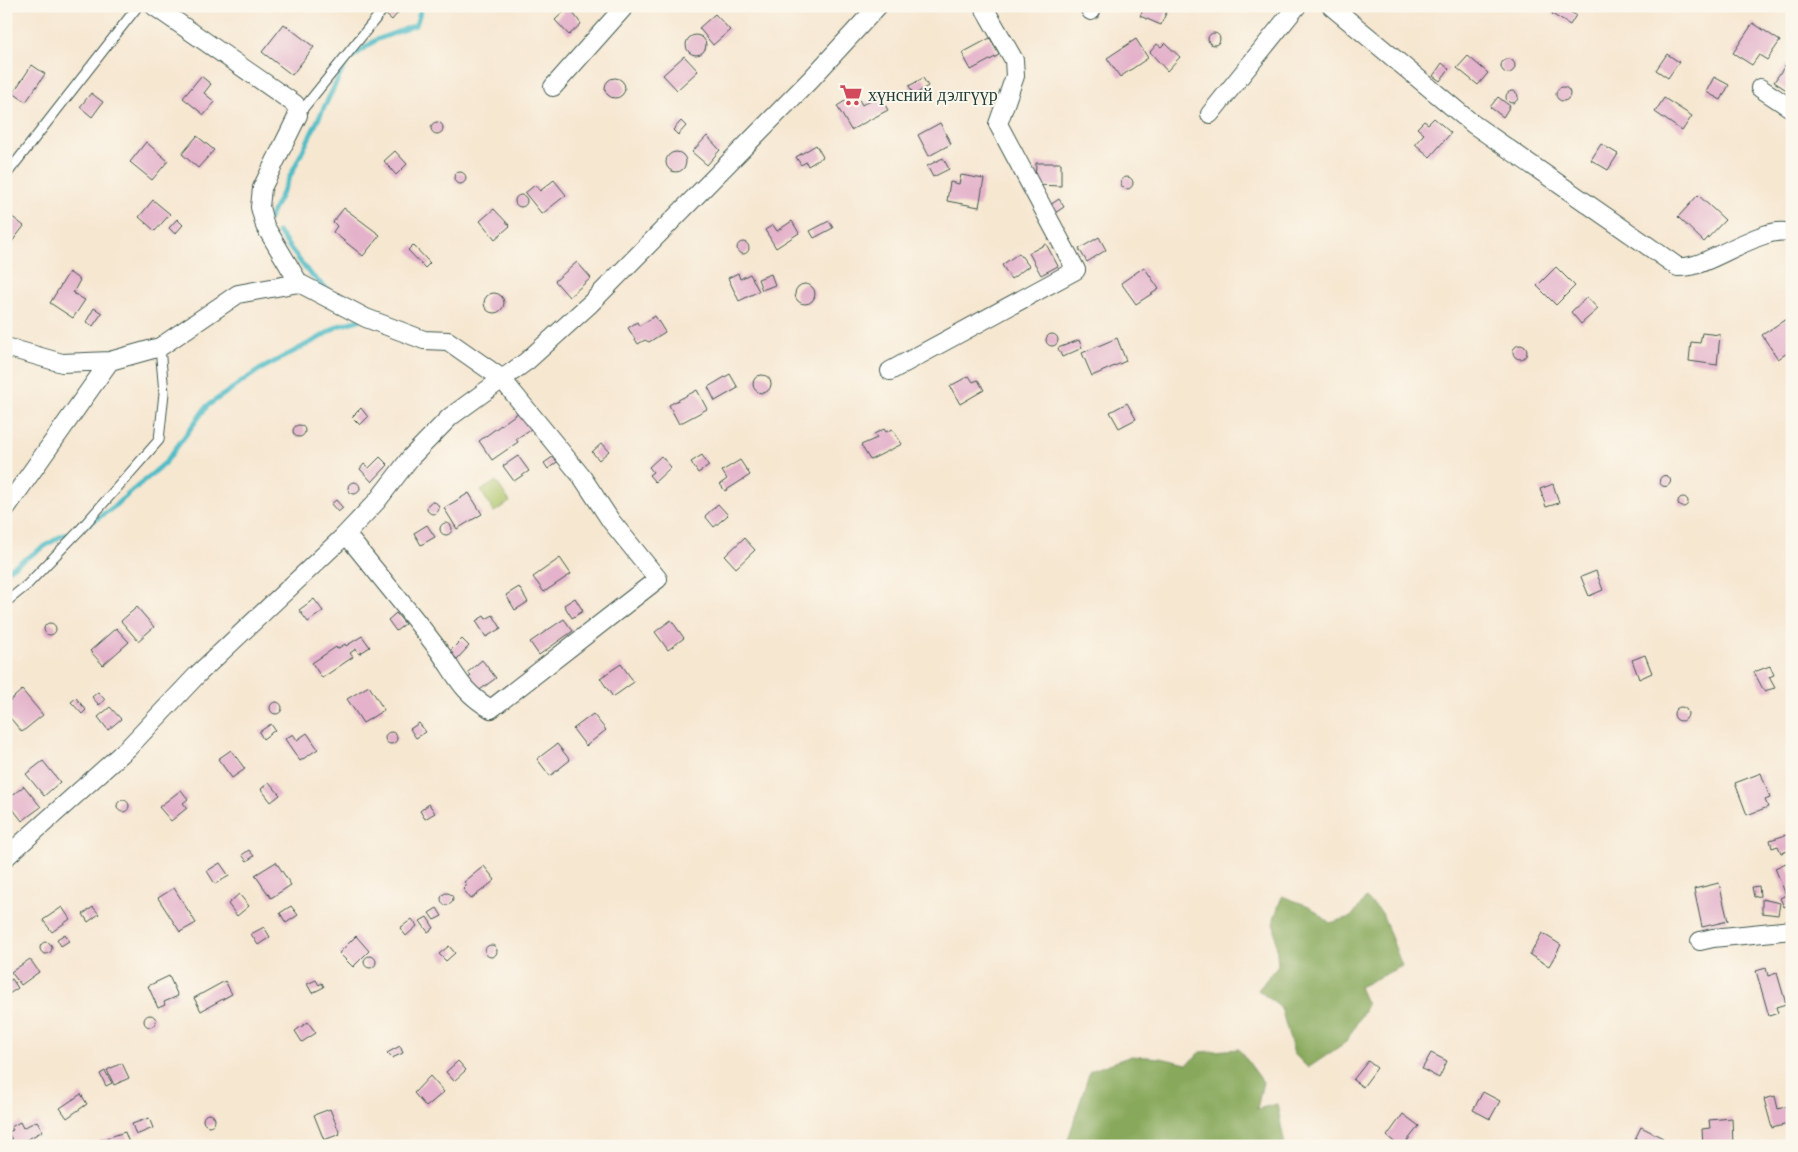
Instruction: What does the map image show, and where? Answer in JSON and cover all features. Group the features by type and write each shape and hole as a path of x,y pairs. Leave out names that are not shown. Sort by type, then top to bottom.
{"street":[{"path":"154,6 295,104 298,115 262,188 260,207 265,226 300,283 366,318 424,340 448,341 501,378 582,477 611,521 658,579 491,709 474,699 462,688 438,649 346,534"},
{"path":"553,87 625,6"},
{"path":"6,857 128,748 198,674 263,615 346,534 377,501 410,457 450,417 535,354 590,304 811,79 878,6"},
{"path":"890,371 1076,270 998,124 1015,76 1014,60 983,6"},
{"path":"1210,114 1297,6"},
{"path":"1332,6 1474,124 1678,267 1694,266 1770,232 1786,230 1792,234"},
{"path":"1760,88 1792,109"},
{"path":"6,347 62,363 110,361 160,347 238,294 300,283"},
{"path":"6,508 110,361"},
{"path":"1700,941 1792,930"}],"lane":[{"path":"6,175 138,6"},
{"path":"298,115 386,6"},
{"path":"6,602 27,585 79,531 159,440 164,393 160,347"}],"green space":[{"path":"496,481 510,502 494,512 481,491"},
{"path":"1282,896 1309,906 1330,923 1351,917 1366,898 1382,913 1402,966 1359,987 1367,1005 1346,1042 1308,1068 1294,1054 1281,1008 1258,990 1278,965 1274,919"},
{"path":"1239,1049 1263,1082 1257,1109 1277,1104 1285,1146 1066,1146 1090,1071 1131,1056 1161,1058 1187,1064 1201,1052"}],"building":[{"path":"391,6 398,6 401,9 392,20 385,14"},
{"path":"1145,6 1169,6 1161,25 1140,16"},
{"path":"1557,6 1576,15 1570,25 1552,14"},
{"path":"569,7 581,24 569,35 555,20"},
{"path":"715,14 730,30 713,45 699,28"},
{"path":"1753,23 1780,41 1767,60 1759,55 1752,65 1733,53"},
{"path":"284,24 314,47 292,75 262,52"},
{"path":"1214,33 1220,39 1214,45 1208,39"},
{"path":"696,35 703,38 706,45 703,52 696,55 689,52 686,45 689,38"},
{"path":"990,38 999,55 971,70 962,53"},
{"path":"1136,39 1148,58 1120,77 1107,58"},
{"path":"1165,43 1180,57 1167,71 1150,52 1157,44 1161,47"},
{"path":"1667,54 1679,62 1668,78 1656,70"},
{"path":"684,56 698,71 677,90 663,75"},
{"path":"1468,56 1488,73 1478,85 1457,68"},
{"path":"1508,59 1513,61 1515,66 1513,71 1508,73 1503,71 1501,66 1503,61"},
{"path":"1442,63 1449,69 1440,81 1433,76"},
{"path":"1786,64 1792,67 1788,76 1792,79 1792,85 1788,91 1774,82"},
{"path":"32,65 45,74 26,102 13,93"},
{"path":"201,76 211,84 204,93 215,102 204,115 183,98"},
{"path":"1714,77 1729,85 1721,100 1706,92"},
{"path":"611,78 619,78 625,84 625,92 619,98 611,98 605,92 605,84"},
{"path":"923,78 928,86 914,95 909,86"},
{"path":"1563,87 1568,89 1570,94 1568,99 1563,101 1558,99 1556,94 1558,89"},
{"path":"1514,91 1517,92 1517,102 1510,103 1507,102 1506,95 1507,92"},
{"path":"91,93 103,102 92,117 80,107"},
{"path":"856,94 862,105 879,95 888,110 851,130 837,106"},
{"path":"1498,97 1510,106 1503,117 1490,107"},
{"path":"1664,98 1692,116 1682,131 1655,112"},
{"path":"1434,118 1451,133 1430,157 1415,144 1424,134 1417,128 1424,121 1428,124"},
{"path":"681,121 686,126 678,135 673,130"},
{"path":"437,122 443,128 437,134 431,128"},
{"path":"940,123 951,144 929,156 918,135"},
{"path":"197,136 214,150 198,168 182,154"},
{"path":"707,136 720,150 707,165 692,152"},
{"path":"146,142 168,161 152,180 130,162"},
{"path":"1601,144 1618,154 1608,170 1591,160"},
{"path":"816,145 823,157 808,166 806,162 801,165 796,157"},
{"path":"395,151 407,164 396,175 384,161"},
{"path":"672,152 680,152 686,158 686,166 680,172 672,172 666,166 666,158"},
{"path":"943,158 949,169 933,177 927,166"},
{"path":"1036,163 1061,163 1061,186 1035,185"},
{"path":"460,172 466,178 460,184 454,178"},
{"path":"961,175 984,179 979,207 947,201 950,182 959,184"},
{"path":"1127,177 1133,183 1127,189 1121,183"},
{"path":"554,180 566,195 542,214 525,193 535,185 540,191"},
{"path":"521,195 527,201 521,207 515,201"},
{"path":"1698,195 1725,220 1704,242 1678,217"},
{"path":"1059,199 1064,207 1055,213 1050,205"},
{"path":"153,200 170,214 155,231 139,217"},
{"path":"344,208 380,235 363,256 333,232 337,226 333,222"},
{"path":"494,209 510,226 495,239 480,221"},
{"path":"6,212 24,226 11,243 6,239"},
{"path":"177,219 183,225 175,234 169,228"},
{"path":"792,221 799,233 776,248 765,230 773,225 777,231"},
{"path":"829,221 833,228 814,238 810,231"},
{"path":"1099,237 1106,250 1087,262 1079,249"},
{"path":"743,242 749,248 743,254 737,248"},
{"path":"1046,244 1058,266 1041,275 1029,253"},
{"path":"413,245 430,263 425,268 408,250"},
{"path":"1019,253 1029,266 1011,279 1002,265"},
{"path":"577,262 591,278 569,297 555,281"},
{"path":"1144,267 1159,289 1136,304 1121,283"},
{"path":"1556,267 1575,286 1556,305 1537,286"},
{"path":"69,272 80,280 73,293 85,300 73,318 50,303"},
{"path":"738,273 740,279 750,274 759,291 739,301 728,278"},
{"path":"771,274 775,285 762,290 758,279"},
{"path":"805,284 812,287 815,294 812,301 805,304 798,301 795,294 798,287"},
{"path":"494,293 501,296 504,303 501,310 494,313 487,310 484,303 487,296"},
{"path":"1587,297 1598,309 1581,324 1571,312"},
{"path":"94,308 102,313 93,326 86,322"},
{"path":"1792,315 1792,350 1778,359 1762,335"},
{"path":"655,316 665,332 649,342 645,340 638,344 628,328 637,322 639,326"},
{"path":"1702,333 1720,335 1717,365 1689,361 1691,342 1700,343"},
{"path":"1052,334 1058,340 1052,346 1046,340"},
{"path":"1117,338 1126,361 1092,376 1082,353"},
{"path":"1079,340 1082,348 1062,357 1058,348"},
{"path":"1520,345 1525,347 1527,352 1525,357 1520,359 1515,357 1513,352 1515,347"},
{"path":"730,374 738,388 715,401 708,387"},
{"path":"762,375 768,378 771,384 768,390 762,393 756,390 753,384 756,378"},
{"path":"969,376 973,382 978,380 984,390 960,404 950,386"},
{"path":"697,390 707,409 679,424 669,405"},
{"path":"1127,403 1136,419 1119,428 1110,412"},
{"path":"361,408 368,417 360,425 352,417"},
{"path":"519,412 531,429 516,439 518,442 492,460 479,441"},
{"path":"299,425 305,431 299,437 293,431"},
{"path":"884,429 886,432 892,429 902,444 870,460 861,445 877,438 874,434"},
{"path":"602,443 609,451 599,460 592,452"},
{"path":"557,454 561,459 548,469 544,463"},
{"path":"702,455 709,466 698,473 691,462"},
{"path":"518,456 529,471 514,481 503,466"},
{"path":"661,456 671,467 655,482 649,475 653,472 649,467"},
{"path":"380,457 388,465 372,482 360,469 364,464 369,468"},
{"path":"740,460 750,475 725,491 720,484 727,479 722,471"},
{"path":"1663,476 1667,476 1670,481 1669,485 1663,486 1660,483 1660,479"},
{"path":"354,482 360,488 354,494 348,488"},
{"path":"1553,484 1559,503 1546,507 1540,489"},
{"path":"469,493 482,514 457,529 444,508"},
{"path":"1681,497 1685,497 1688,502 1687,506 1681,507 1678,504 1678,500"},
{"path":"336,500 343,508 338,512 331,504"},
{"path":"433,502 439,508 433,514 427,508"},
{"path":"718,504 728,515 714,527 705,516"},
{"path":"446,523 452,529 446,535 440,529"},
{"path":"427,525 435,537 421,545 414,533"},
{"path":"744,538 755,550 736,568 725,556"},
{"path":"560,558 571,574 544,592 533,577"},
{"path":"1596,571 1603,590 1589,596 1581,577"},
{"path":"519,587 528,602 515,610 506,595"},
{"path":"575,598 583,611 572,618 564,605"},
{"path":"314,599 323,611 308,622 299,610"},
{"path":"137,607 154,627 138,641 121,621"},
{"path":"396,613 405,624 396,631 388,620"},
{"path":"493,615 501,628 486,637 476,621 484,616 486,619"},
{"path":"564,619 573,631 539,655 530,642"},
{"path":"671,620 684,638 668,650 655,632"},
{"path":"50,623 56,629 50,635 44,629"},
{"path":"116,628 129,642 103,665 90,651"},
{"path":"362,636 370,647 359,654 356,649 350,653 353,657 322,678 312,663 336,647 337,649 345,644 346,646"},
{"path":"462,639 469,646 457,659 449,652"},
{"path":"1645,655 1652,673 1639,679 1632,660"},
{"path":"482,660 496,678 473,695 463,682 471,676 468,672"},
{"path":"621,664 634,682 613,697 600,678"},
{"path":"1770,666 1774,675 1769,677 1775,688 1764,691 1754,672"},
{"path":"369,686 384,710 363,723 347,699"},
{"path":"22,690 43,715 22,732 6,713 6,704"},
{"path":"98,692 105,700 99,705 92,697"},
{"path":"76,698 86,710 82,714 71,702"},
{"path":"276,702 282,708 276,714 270,708"},
{"path":"110,707 121,719 108,730 98,717"},
{"path":"1681,707 1686,709 1688,714 1686,719 1681,721 1676,719 1674,714 1676,709"},
{"path":"593,714 606,730 586,746 573,729"},
{"path":"419,723 426,732 416,738 410,729"},
{"path":"271,724 275,730 263,739 259,732"},
{"path":"391,732 397,738 391,744 385,738"},
{"path":"307,733 318,749 300,761 285,739 293,734 297,740"},
{"path":"557,744 570,760 550,776 537,759"},
{"path":"231,750 245,769 232,778 218,759"},
{"path":"43,761 60,782 44,796 26,774"},
{"path":"1761,773 1770,798 1765,800 1768,807 1747,815 1735,783"},
{"path":"269,782 280,795 271,802 261,789"},
{"path":"24,786 41,807 22,821 6,800"},
{"path":"181,790 188,799 183,803 187,808 171,821 159,807"},
{"path":"123,800 129,806 123,812 117,806"},
{"path":"429,804 435,813 425,819 420,811"},
{"path":"1789,834 1792,850 1781,853 1778,846 1772,848 1770,840"},
{"path":"249,850 254,856 247,861 242,855"},
{"path":"276,862 291,885 271,898 255,875"},
{"path":"220,863 229,876 215,884 207,871"},
{"path":"1786,863 1792,876 1792,903 1784,907 1780,898 1786,895 1775,868"},
{"path":"484,866 495,880 471,899 463,889 467,885 464,882"},
{"path":"1719,883 1728,921 1702,927 1694,889"},
{"path":"1759,886 1760,896 1754,897 1752,887"},
{"path":"174,888 196,923 180,932 158,898"},
{"path":"447,893 453,899 447,905 441,899"},
{"path":"239,894 249,906 237,916 228,904"},
{"path":"1762,899 1780,903 1778,915 1762,913"},
{"path":"291,906 298,915 286,923 280,913"},
{"path":"62,907 70,919 52,932 43,920"},
{"path":"93,907 99,914 88,922 83,914"},
{"path":"437,908 442,916 434,920 429,913"},
{"path":"427,917 434,928 428,932 420,921"},
{"path":"412,919 417,926 406,936 400,928"},
{"path":"264,927 270,937 258,945 251,934"},
{"path":"1542,933 1561,945 1549,966 1530,955"},
{"path":"65,934 69,941 61,946 57,939"},
{"path":"356,936 369,951 353,967 339,953"},
{"path":"46,942 52,948 46,954 40,948"},
{"path":"491,945 497,951 491,957 485,951"},
{"path":"449,946 455,953 446,961 439,954"},
{"path":"370,956 376,962 370,968 364,962"},
{"path":"30,959 39,972 21,985 11,972"},
{"path":"1766,968 1768,976 1777,973 1786,1004 1776,1007 1778,1013 1769,1016 1756,971"},
{"path":"169,976 178,996 164,1002 165,1005 158,1008 148,986"},
{"path":"12,979 18,988 6,996 6,983"},
{"path":"316,980 319,985 322,983 324,987 312,993 307,984"},
{"path":"225,981 232,994 201,1011 194,998"},
{"path":"150,1015 156,1021 150,1027 144,1021"},
{"path":"308,1022 316,1033 302,1042 295,1031"},
{"path":"400,1046 403,1053 392,1058 387,1053"},
{"path":"1431,1053 1447,1061 1439,1078 1422,1069"},
{"path":"458,1061 466,1070 454,1081 446,1072"},
{"path":"1368,1061 1377,1068 1363,1087 1353,1080"},
{"path":"122,1063 129,1078 114,1085 107,1070"},
{"path":"105,1071 112,1083 106,1086 100,1074"},
{"path":"430,1076 444,1092 426,1107 414,1093"},
{"path":"1483,1092 1500,1101 1490,1119 1473,1110"},
{"path":"81,1094 87,1104 67,1118 60,1108"},
{"path":"1775,1096 1778,1109 1792,1105 1792,1123 1772,1128 1764,1099"},
{"path":"330,1109 340,1134 324,1140 314,1115"},
{"path":"209,1114 215,1120 209,1126 203,1120"},
{"path":"1403,1114 1419,1126 1403,1146 1399,1146 1387,1136"},
{"path":"149,1118 153,1128 136,1135 132,1124"},
{"path":"1732,1118 1733,1146 1703,1146 1702,1129 1710,1128 1709,1120"},
{"path":"37,1121 43,1131 15,1146 8,1132 13,1130 11,1127 20,1122 23,1128"},
{"path":"1641,1127 1663,1138 1659,1146 1643,1146 1634,1141"},
{"path":"125,1132 129,1143 119,1146 102,1146 100,1140"}],"waterway":[{"path":"269,219 347,61 376,40 416,25 422,6"},
{"path":"278,232 309,273 328,290"},
{"path":"89,524 111,509 165,463 207,406 259,370 338,326 359,320"},
{"path":"6,571 61,536 75,532"}],"place":[{"name":"хүнсний дэлгүүр","path":"851,95"}]}
